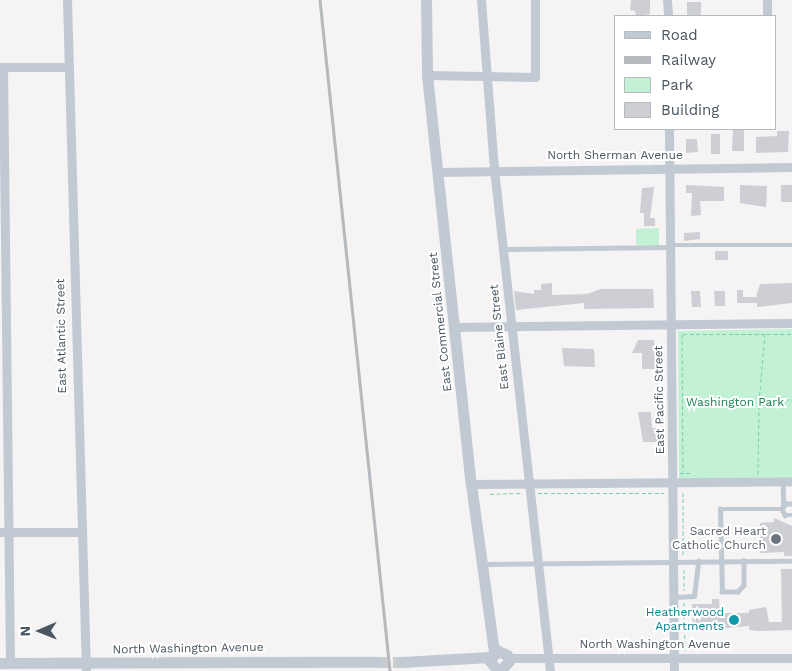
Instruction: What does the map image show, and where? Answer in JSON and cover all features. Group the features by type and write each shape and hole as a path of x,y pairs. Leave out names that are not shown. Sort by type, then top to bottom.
{"street":[{"name":"East Atlantic Street","path":"66,0 79,532 86,668"},
{"name":"East Commercial Street","path":"426,0 427,75 456,327 471,484 499,664"},
{"name":"East Blaine Street","path":"482,0 484,76 550,671"},
{"path":"427,75 535,77 535,0"},
{"path":"668,0 668,15"},
{"path":"767,0 767,15"},
{"path":"5,663 1,67 68,67"},
{"name":"East Pacific Street","path":"669,130 674,482 674,671"},
{"name":"North Sherman Avenue","path":"438,172 494,169 792,167"},
{"path":"456,327 792,323"},
{"path":"471,484 529,488 674,482 787,481"},
{"path":"4,532 79,532"},
{"name":"North Washington Avenue","path":"402,662 499,664 549,659 792,658"},
{"name":"North Washington Avenue","path":"5,663 86,668 287,666 377,662"}],"lane":[{"path":"502,249 792,245"},
{"path":"787,481 783,507 785,515 792,515"},
{"path":"744,560 744,586 738,592 722,592 720,509 783,507 792,504"},
{"path":"674,597 694,596 698,561"},
{"path":"482,564 792,561"}],"path":[{"path":"682,331 683,478"},
{"path":"758,477 760,403 766,333"},
{"path":"678,334 792,334"},
{"path":"760,403 779,396 792,401"},
{"path":"490,494 529,488 664,493"}],"green space":[{"path":"659,228 659,245 636,245 636,229"},
{"name":"Washington Park","path":"792,329 792,477 679,479 678,331"}],"building":[{"path":"631,0 650,0 650,14 636,15 635,11 630,10"},
{"path":"687,2 701,2 701,15 687,15"},
{"path":"733,130 744,130 744,151 732,151"},
{"path":"777,131 789,131 788,152 756,153 756,137 777,136"},
{"path":"711,134 720,134 720,154 711,154"},
{"path":"686,139 697,139 698,152 686,153"},
{"path":"686,185 724,187 724,201 700,201 701,215 691,216 692,193 686,193"},
{"path":"740,185 767,186 766,207 740,203"},
{"path":"781,185 792,185 792,202 781,202"},
{"path":"654,187 650,218 655,218 655,226 644,226 644,213 640,213 642,188"},
{"path":"700,232 700,239 684,241 684,233"},
{"path":"715,251 728,251 728,260 715,260"},
{"path":"552,283 552,295 587,294 601,289 653,289 654,308 584,309 584,303 516,310 514,291 534,294 534,290 541,290 541,284"},
{"path":"792,283 792,303 757,307 757,303 737,303 737,290 743,290 743,297 756,297 760,284"},
{"path":"691,291 700,291 701,307 692,307"},
{"path":"714,291 725,291 725,306 715,306"},
{"path":"638,340 654,340 655,369 642,369 642,353 632,353"},
{"path":"562,348 594,349 595,367 564,366"},
{"path":"638,412 651,412 652,428 658,428 658,442 643,442"},
{"name":"Sacred Heart Catholic Church","path":"774,518 792,526 792,556 784,556 784,552 760,553 760,523 774,522"},
{"path":"781,569 792,569 792,630 759,631 749,630 749,626 693,631 692,604 712,604 712,599 719,599 720,613 749,613 749,610 766,607 769,622 782,622"}],"tunnel":[{"path":"377,662 402,662"}],"railway":[{"path":"320,0 390,671"}],"place":[{"name":"Sacred Heart Catholic Church","path":"776,539"},
{"name":"Heatherwood Apartments","path":"734,620"}]}
